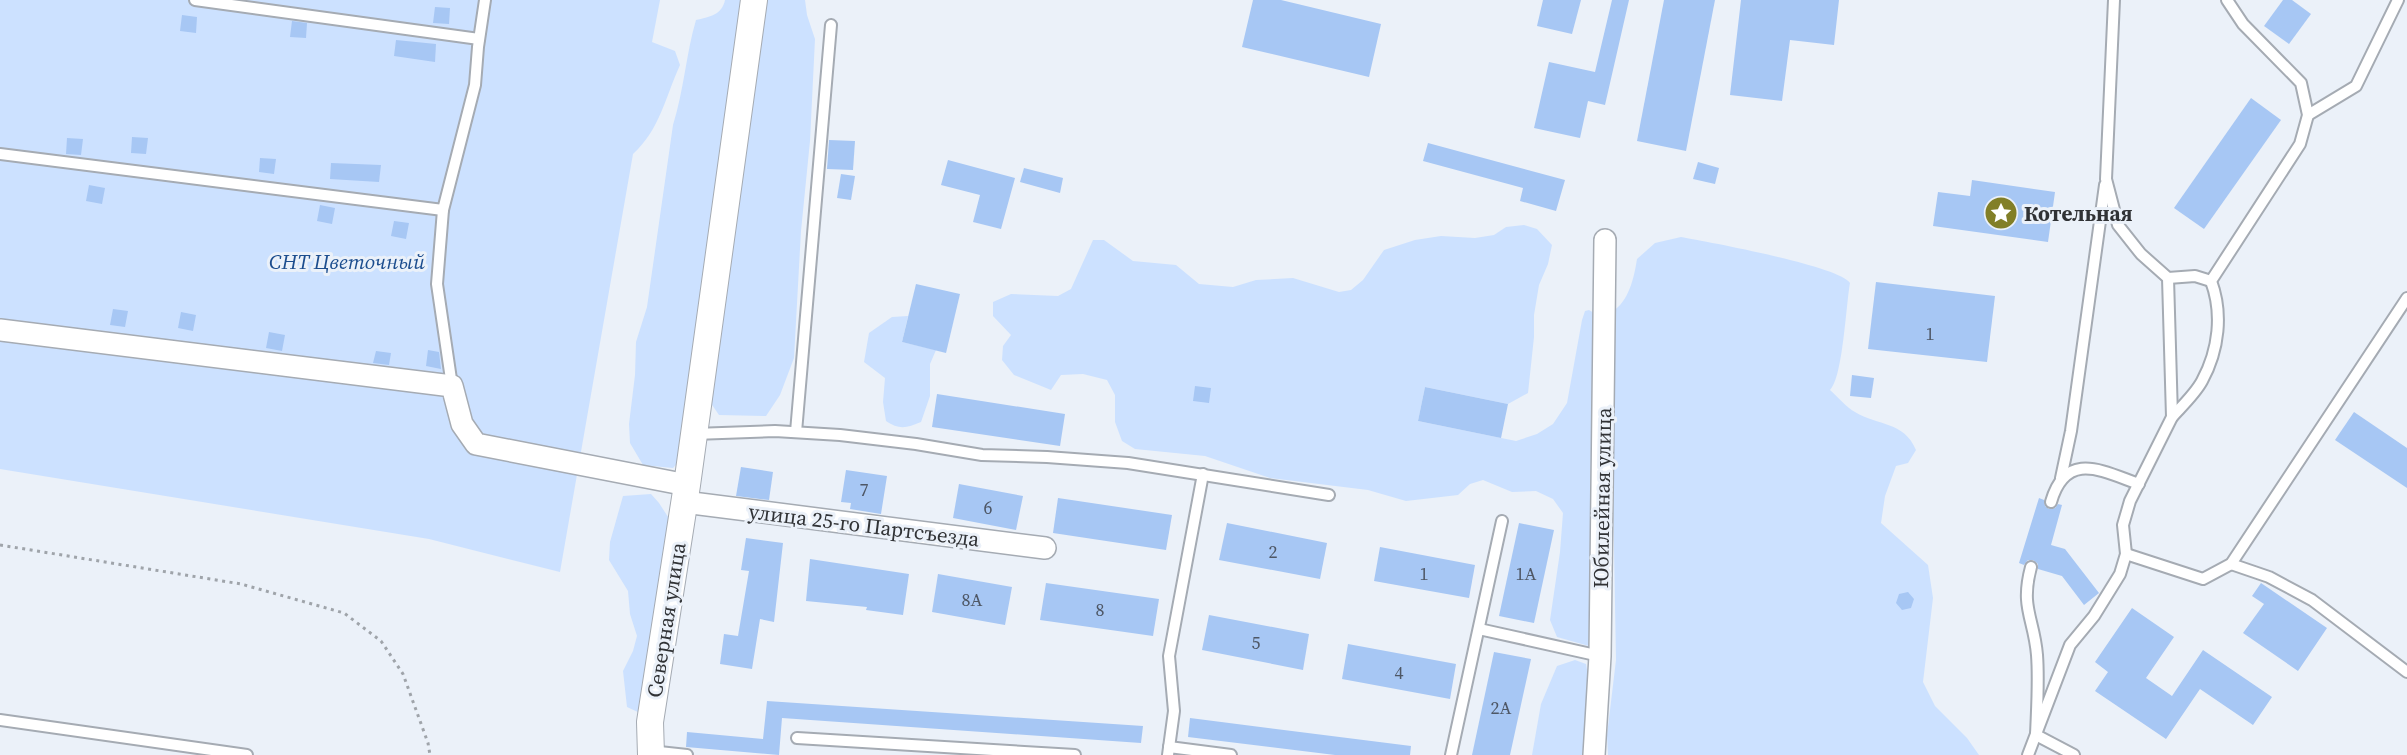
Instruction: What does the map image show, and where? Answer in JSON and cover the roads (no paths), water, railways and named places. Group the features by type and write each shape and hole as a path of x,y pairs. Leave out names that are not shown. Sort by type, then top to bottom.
{"street":[{"name":"Северная улица","path":"651,753 651,722 754,0"},
{"name":"Юбилейная улица","path":"1594,755 1600,656 1605,240"},
{"path":"0,330 452,386"},
{"name":"улица 25-го Партсъезда","path":"452,386 462,424 476,444 685,493 1045,548"}],"lane":[{"path":"195,0 478,39"},
{"path":"452,386 437,284 443,210 475,85 478,39 485,0"},
{"path":"2050,502 2061,478 2071,431 2106,179 2114,0"},
{"path":"2211,281 2300,144 2308,115 2301,83 2243,24 2227,0"},
{"path":"2308,115 2356,86 2398,0"},
{"path":"796,432 831,25"},
{"path":"0,154 443,210"},
{"path":"2106,179 2118,225 2141,254 2168,278 2195,276 2211,281"},
{"path":"2168,278 2172,417"},
{"path":"2028,755 2070,645 2094,616 2120,574 2126,554 2123,525 2130,501 2172,417 2201,382 2215,351 2218,301 2211,281"},
{"path":"2126,554 2203,579 2231,564 2407,298"},
{"path":"693,434 796,432 916,444 982,455 1047,456 1128,463 1329,495"},
{"path":"2061,478 2075,469 2094,468 2139,484"},
{"path":"1203,474 1169,656 1174,711 1169,751 1231,755"},
{"path":"1451,755 1502,521"},
{"path":"2231,564 2269,577 2312,600 2407,672"},
{"path":"2031,567 2026,586 2026,605 2037,653 2037,735"},
{"path":"1479,629 1600,656"},
{"path":"0,720 247,755"},
{"path":"2037,735 2074,755"},
{"path":"797,738 1075,755"},
{"path":"651,753 687,755"}],"place":[{"name":"Котельная","path":"2001,213"}],"park label":[{"name":"СНТ Цветочный","path":"347,261"}]}
